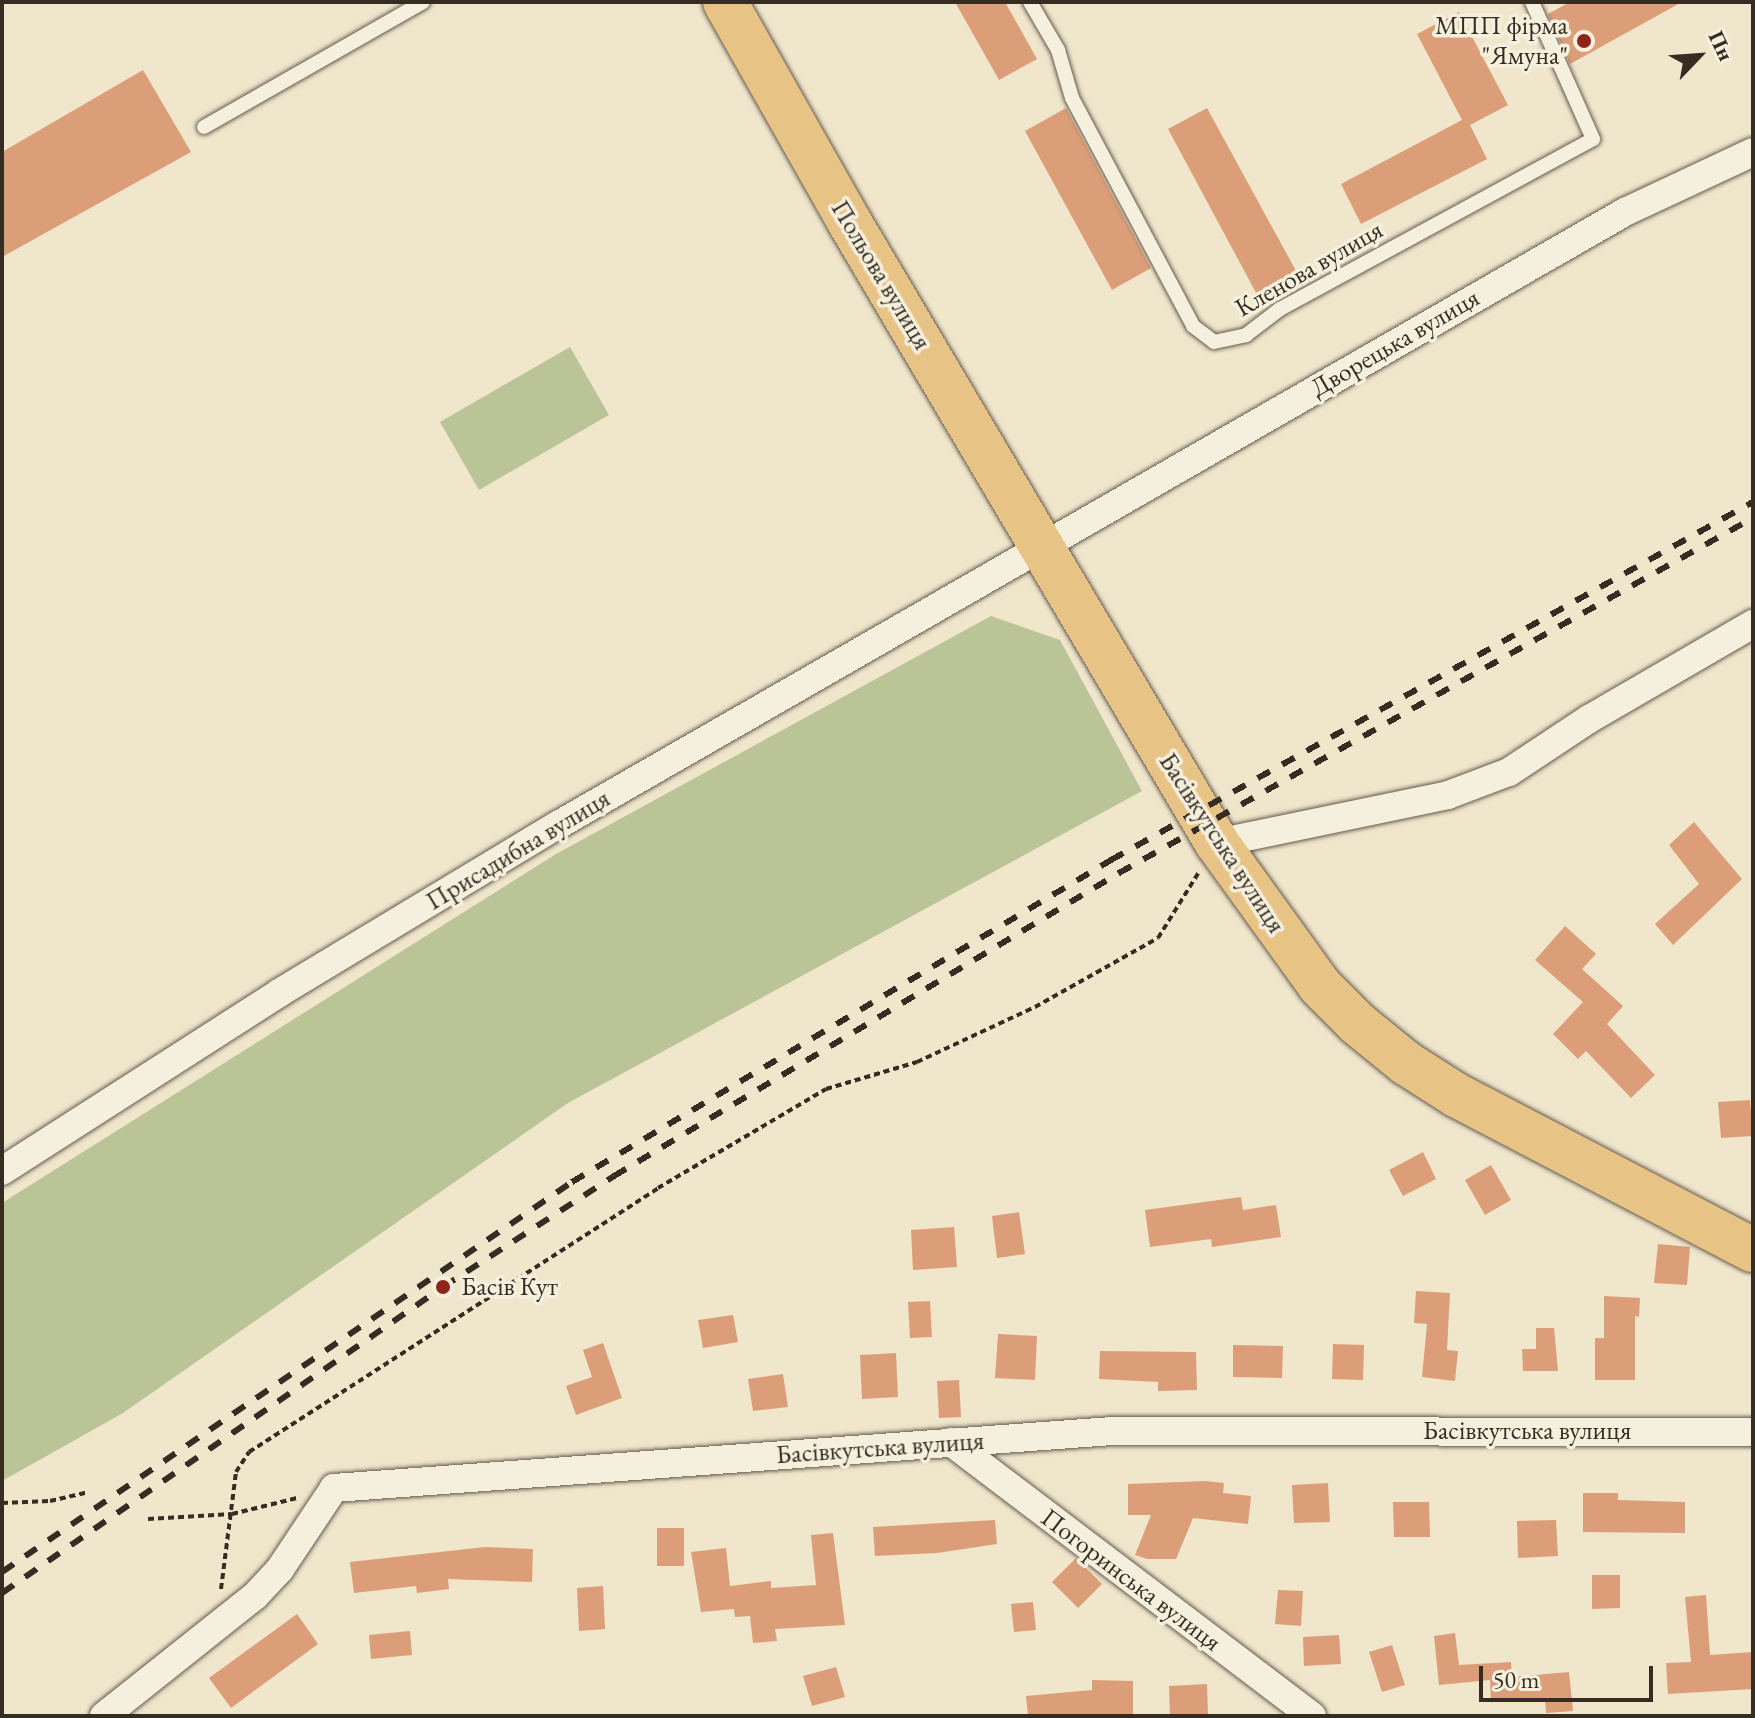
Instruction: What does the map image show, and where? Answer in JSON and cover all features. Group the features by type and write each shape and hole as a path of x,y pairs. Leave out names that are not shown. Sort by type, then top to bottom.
{"main road":[{"name":"Польова вулиця","path":"725,2 850,223 1043,544"},
{"name":"Басівкутська вулиця","path":"1043,544 1217,843 1320,986 1358,1024 1406,1063 1517,1129 1753,1250"}],"street":[{"name":"Дворецька вулиця","path":"1043,544 1625,212 1753,152"},
{"name":"Присадибна вулиця","path":"3,1167 292,985 558,825 1043,544"},
{"path":"1217,843 1448,795 1509,772 1550,749 1589,719 1753,624"},
{"name":"Басівкутська вулиця","path":"334,1488 951,1442 1157,1431 1753,1432"},
{"name":"Погоринська вулиця","path":"951,1442 1312,1716"},
{"path":"104,1716 255,1596 280,1569 334,1488"}],"lane":[{"path":"204,127 423,2"},
{"name":"Кленова вулиця","path":"1030,2 1058,50 1072,98 1193,326 1214,342 1246,335 1280,309 1593,139 1532,2"}],"path":[{"path":"216,1628 236,1472 249,1452 658,1188 826,1089 917,1062 1035,1007 1158,938 1217,843"},
{"path":"148,1519 232,1514 334,1488"},
{"path":"2,1503 50,1501 88,1492"}],"green space":[{"path":"570,347 609,415 479,490 440,422"},
{"path":"991,616 1060,640 1142,791 568,1103 123,1413 2,1481 2,1203 556,854"}],"building":[{"path":"955,2 1005,2 1037,59 999,80"},
{"name":"МПП фірма \"Ямуна\"","path":"1570,2 1682,2 1570,64 1548,14"},
{"path":"1459,12 1508,105 1470,125 1487,159 1361,224 1341,184 1462,120 1417,34"},
{"path":"143,70 191,152 2,257 2,152"},
{"path":"1066,108 1151,268 1112,290 1025,131"},
{"path":"1207,108 1301,280 1261,302 1168,129"},
{"path":"1694,822 1742,879 1673,945 1655,924 1699,884 1669,845"},
{"path":"1565,926 1596,954 1582,969 1623,1006 1607,1024 1655,1075 1631,1098 1586,1051 1578,1059 1553,1034 1583,1002 1535,960"},
{"path":"1750,1100 1753,1136 1721,1138 1718,1102"},
{"path":"1423,1152 1436,1179 1403,1196 1389,1170"},
{"path":"1491,1165 1511,1200 1485,1215 1465,1180"},
{"path":"1241,1197 1243,1210 1276,1205 1281,1237 1212,1247 1211,1239 1150,1247 1145,1210"},
{"path":"1019,1212 1025,1254 997,1258 992,1216"},
{"path":"954,1227 957,1267 913,1270 911,1230"},
{"path":"1658,1244 1690,1247 1687,1285 1654,1283"},
{"path":"1416,1291 1450,1293 1447,1350 1458,1351 1455,1381 1422,1377 1427,1324 1414,1323"},
{"path":"1604,1296 1640,1298 1639,1317 1635,1316 1635,1380 1595,1380 1595,1338 1604,1338"},
{"path":"930,1301 932,1337 910,1338 908,1302"},
{"path":"733,1315 738,1342 703,1348 698,1320"},
{"path":"1536,1328 1554,1328 1558,1371 1523,1371 1522,1349 1536,1349"},
{"path":"998,1334 1037,1336 1035,1380 995,1378"},
{"path":"603,1343 622,1398 576,1415 566,1386 592,1377 583,1350"},
{"path":"1333,1344 1364,1345 1363,1380 1332,1379"},
{"path":"1233,1345 1283,1346 1282,1378 1233,1377"},
{"path":"1100,1351 1196,1352 1197,1390 1158,1391 1158,1382 1099,1379"},
{"path":"896,1353 898,1397 862,1399 860,1355"},
{"path":"783,1374 788,1407 753,1411 748,1379"},
{"path":"959,1380 961,1417 939,1418 937,1381"},
{"path":"1224,1483 1223,1493 1251,1496 1248,1524 1193,1518 1176,1559 1147,1559 1135,1555 1151,1515 1128,1515 1128,1484"},
{"path":"1328,1483 1330,1522 1294,1523 1292,1485"},
{"path":"1583,1493 1618,1493 1618,1500 1685,1502 1685,1533 1583,1532"},
{"path":"1393,1502 1429,1502 1430,1537 1394,1537"},
{"path":"995,1520 997,1544 937,1553 875,1556 873,1527"},
{"path":"1556,1520 1558,1556 1518,1558 1517,1521"},
{"path":"657,1528 684,1528 684,1566 657,1566"},
{"path":"833,1533 845,1625 775,1629 777,1641 753,1643 750,1616 735,1617 734,1609 701,1612 691,1552 726,1548 730,1586 771,1581 771,1588 816,1585 811,1535"},
{"path":"485,1547 533,1549 532,1582 448,1579 449,1589 417,1593 416,1586 354,1593 350,1562"},
{"path":"1076,1558 1102,1584 1078,1608 1052,1582"},
{"path":"1592,1575 1620,1575 1620,1608 1592,1609"},
{"path":"603,1586 605,1629 579,1631 577,1588"},
{"path":"1278,1590 1303,1591 1301,1626 1275,1624"},
{"path":"1706,1595 1710,1655 1753,1652 1753,1689 1668,1694 1666,1663 1691,1662 1685,1597"},
{"path":"1033,1602 1036,1630 1014,1632 1011,1604"},
{"path":"297,1614 318,1644 231,1708 209,1678"},
{"path":"410,1631 412,1655 371,1659 369,1635"},
{"path":"1455,1633 1459,1665 1511,1662 1512,1677 1569,1672 1573,1711 1546,1713 1545,1699 1491,1702 1490,1680 1439,1685 1434,1636"},
{"path":"1339,1635 1341,1664 1304,1666 1303,1637"},
{"path":"1392,1645 1405,1685 1382,1692 1369,1652"},
{"path":"836,1667 845,1697 812,1706 803,1676"},
{"path":"1092,1680 1133,1681 1133,1716 1028,1716 1026,1696 1092,1690"},
{"path":"1207,1684 1208,1716 1170,1716 1169,1686"}],"railway":[{"path":"2,1572 572,1182 1111,860 1753,502"},
{"path":"2,1593 443,1287 614,1176 1119,873 1753,518"}],"place":[{"name":"МПП фірма \"Ямуна\"","path":"1584,41"},
{"name":"Басів Кут","path":"443,1287"}]}
